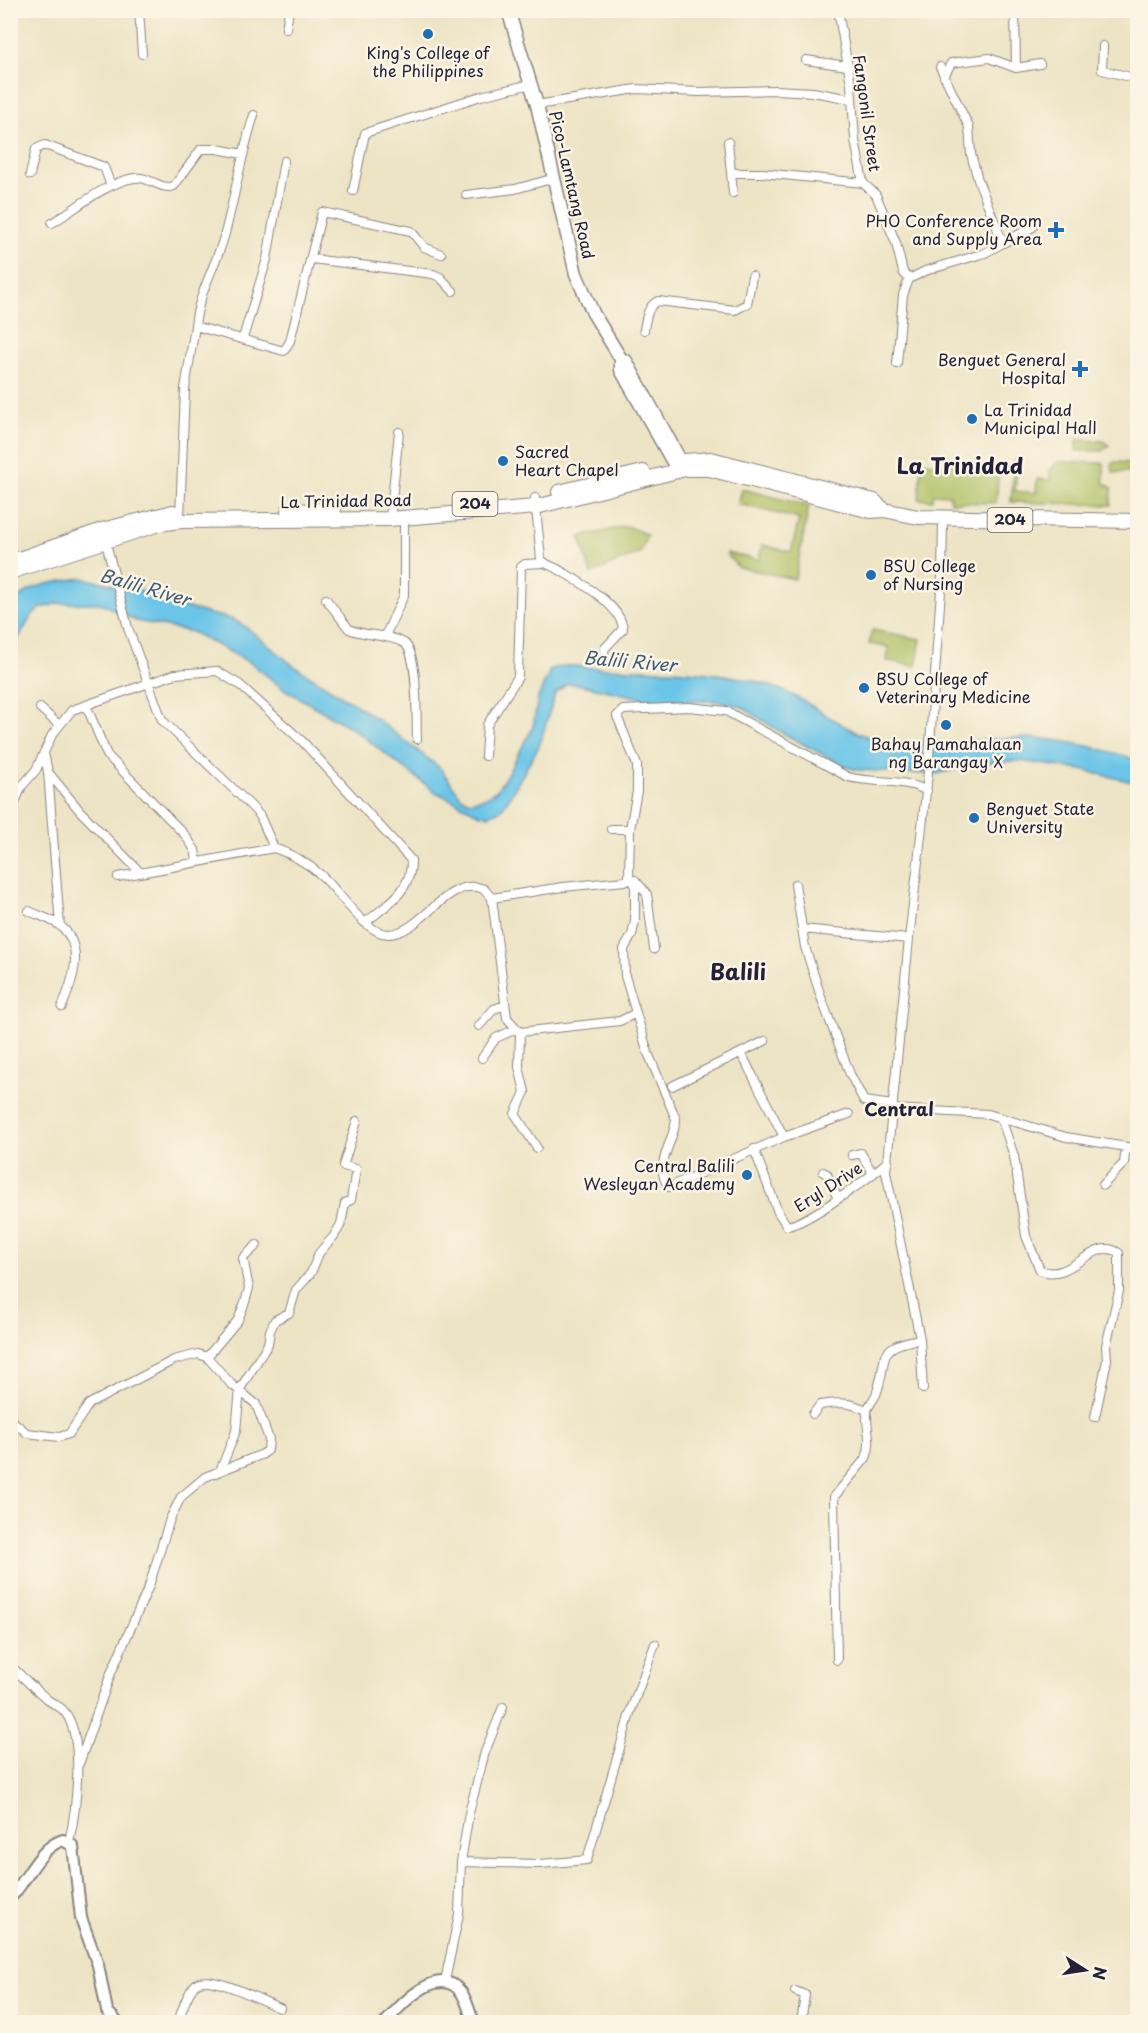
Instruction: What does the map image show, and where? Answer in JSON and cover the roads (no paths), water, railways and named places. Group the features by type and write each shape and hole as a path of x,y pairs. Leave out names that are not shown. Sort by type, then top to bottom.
{"highway":[{"name":"La Trinidad Road","path":"10,562 180,516 395,515 535,502 680,466"},
{"name":"204","path":"680,466 709,469 872,511 884,510 943,519 1137,521"},
{"name":"La Trinidad Road","path":"10,572 104,536"}],"main road":[{"name":"Pico-Lamtang Road","path":"510,17 537,105 579,283 593,313 622,360 626,361 680,466"},
{"path":"10,1898 24,1885 46,1851 57,1842 69,1842 75,1851 81,1918 99,1965 106,2011 111,2020"},
{"path":"386,2022 415,1994 435,1982 445,1981 455,1986 463,1994 473,2022"}],"street":[{"path":"139,10 142,54"},
{"path":"286,29 289,10"},
{"name":"Fangonil Street","path":"838,10 848,66 863,183 876,195 896,243 903,272 909,279"},
{"path":"1015,11 1016,68"},
{"path":"1103,45 1102,70 1137,79"},
{"path":"944,77 951,63 958,60 989,58 1016,68 1040,64"},
{"path":"806,60 848,66"},
{"path":"940,67 969,128 971,154 978,180 1003,243"},
{"path":"353,191 362,138 369,130 481,96 531,84"},
{"path":"537,105 636,89 699,92 776,90 813,92 851,99"},
{"path":"180,516 185,389 196,313 220,250 236,195 243,154 254,115"},
{"path":"728,142 733,193"},
{"path":"30,175 36,149 45,145 104,166 111,186"},
{"path":"52,223 111,186 141,178 170,188 189,168 201,149 217,148 243,154"},
{"path":"243,338 267,259 284,161"},
{"path":"732,173 763,173 863,183"},
{"path":"466,195 515,189 555,178"},
{"path":"195,326 243,338 281,351 287,349 322,212 411,231 424,247 441,254"},
{"path":"897,364 903,295 909,279 925,271 985,253 1033,227"},
{"path":"312,258 433,274 440,276 453,291"},
{"path":"644,330 648,312 653,303 658,301 735,310 747,304 752,276"},
{"path":"384,636 404,595 395,515 399,432"},
{"path":"535,502 541,559 544,563"},
{"path":"923,1389 920,1339 904,1250 888,1190 888,1161 909,939 927,787 942,578 943,519"},
{"path":"104,536 128,628 162,720 260,816 274,848"},
{"path":"485,756 487,726 518,676 521,567 525,564 544,563 559,569 599,595 620,619 623,629 605,648 603,656"},
{"path":"326,599 349,629 402,642 411,652 415,682 417,739"},
{"path":"10,814 22,786 36,770 58,724 72,710 175,674 218,671 228,676 303,742 388,832 411,860 410,878 401,893 365,922"},
{"path":"86,705 107,756 185,835 195,850 197,860"},
{"path":"849,1114 754,1149 669,1187 664,1177 664,1155 676,1119 648,1053 628,991 623,964 624,949 635,926 630,829 637,791 637,765 617,716 629,709 689,707 716,709 756,725 848,777 869,783 927,787"},
{"path":"40,708 58,724"},
{"path":"44,753 48,772 54,878 60,926"},
{"path":"48,772 80,811 140,872"},
{"path":"388,832 396,826"},
{"path":"611,829 630,829"},
{"path":"118,877 197,860 274,848 294,855 324,877 365,922 376,931 389,934 410,926 450,895 478,886 484,889 492,898 507,1018 518,1030 519,1067 525,1092 515,1114 537,1148"},
{"path":"492,898 632,880"},
{"path":"632,880 647,894 654,949"},
{"path":"795,885 805,947 822,1000 862,1099 870,1104 893,1107 988,1114 1066,1137 1137,1149"},
{"path":"29,911 65,930 77,958 62,1007"},
{"path":"802,929 909,939"},
{"path":"478,1026 494,1009 504,1005"},
{"path":"482,1058 496,1038 518,1030 620,1021 636,1013"},
{"path":"672,1086 765,1041"},
{"path":"741,1053 784,1137"},
{"path":"1001,1118 1014,1156 1026,1236 1040,1270 1052,1273 1074,1267 1094,1251 1109,1250 1119,1253 1119,1291 1106,1346 1107,1360 1095,1417"},
{"path":"220,1471 236,1431 240,1389 268,1344 275,1320 289,1313 296,1290 311,1273 319,1253 334,1236 340,1224 345,1203 351,1200 356,1169 344,1167 357,1120"},
{"path":"1102,1185 1120,1169 1126,1147"},
{"name":"Eryl Drive","path":"754,1149 782,1220 788,1226 873,1174 888,1161"},
{"path":"852,1155 861,1153 873,1174"},
{"path":"823,1172 827,1174 837,1197"},
{"path":"207,1357 238,1320 249,1288 243,1258 257,1245"},
{"path":"837,1660 833,1502 836,1492 866,1458 869,1451 867,1410 877,1394 889,1347 920,1339"},
{"path":"10,1419 27,1433 59,1437 69,1434 82,1412 100,1398 125,1388 174,1360 198,1354 207,1357 231,1384 240,1389 261,1411 269,1445 263,1454 194,1484 181,1497 170,1519 149,1586 111,1673 79,1764 74,1789 75,1816 69,1842"},
{"path":"813,1414 820,1405 838,1402 867,1410"},
{"path":"460,1862 540,1864 587,1860 631,1710 655,1644"},
{"path":"10,1665 63,1710 70,1721 79,1764"},
{"path":"445,1981 459,1914 460,1862 475,1785 503,1707"},
{"path":"178,2022 194,1986 204,1980 220,1982 280,2008"},
{"path":"795,1991 805,1995 801,2022"}],"water":[{"path":"82,578 143,591 191,609 234,620 294,666 370,714 440,768 461,797 470,801 485,798 497,790 533,727 538,698 550,670 567,666 690,671 759,682 793,695 856,732 885,741 936,744 1021,738 1080,744 1137,760 1137,783 1082,770 1020,761 992,762 934,774 859,770 846,767 779,731 742,707 718,701 655,701 577,684 567,684 555,694 539,746 508,800 501,810 489,815 480,814 434,791 353,729 282,688 251,663 192,632 136,621 101,603 59,603 41,608 32,615 11,652 11,614 14,604 21,596 40,586"}],"waterway":[{"path":"521,15 529,10"}],"place":[{"name":"King's College of the Philippines","path":"428,34"},
{"name":"PHO Conference Room and Supply Area","path":"1056,230"},
{"name":"Benguet General Hospital","path":"1080,369"},
{"name":"La Trinidad Municipal Hall","path":"972,419"},
{"name":"Sacred Heart Chapel","path":"503,461"},
{"name":"BSU College of Nursing","path":"871,575"},
{"name":"BSU College of Veterinary Medicine","path":"864,688"},
{"name":"Bahay Pamahalaan ng Barangay X","path":"946,725"},
{"name":"Benguet State University","path":"974,818"},
{"name":"Central Balili Wesleyan Academy","path":"747,1175"}],"district":[{"name":"La Trinidad","path":"960,466"},
{"name":"Balili","path":"738,972"},
{"name":"Central","path":"899,1110"}],"water label":[{"name":"Balili River","path":"145,588"},
{"name":"Balili River","path":"630,662"}]}
